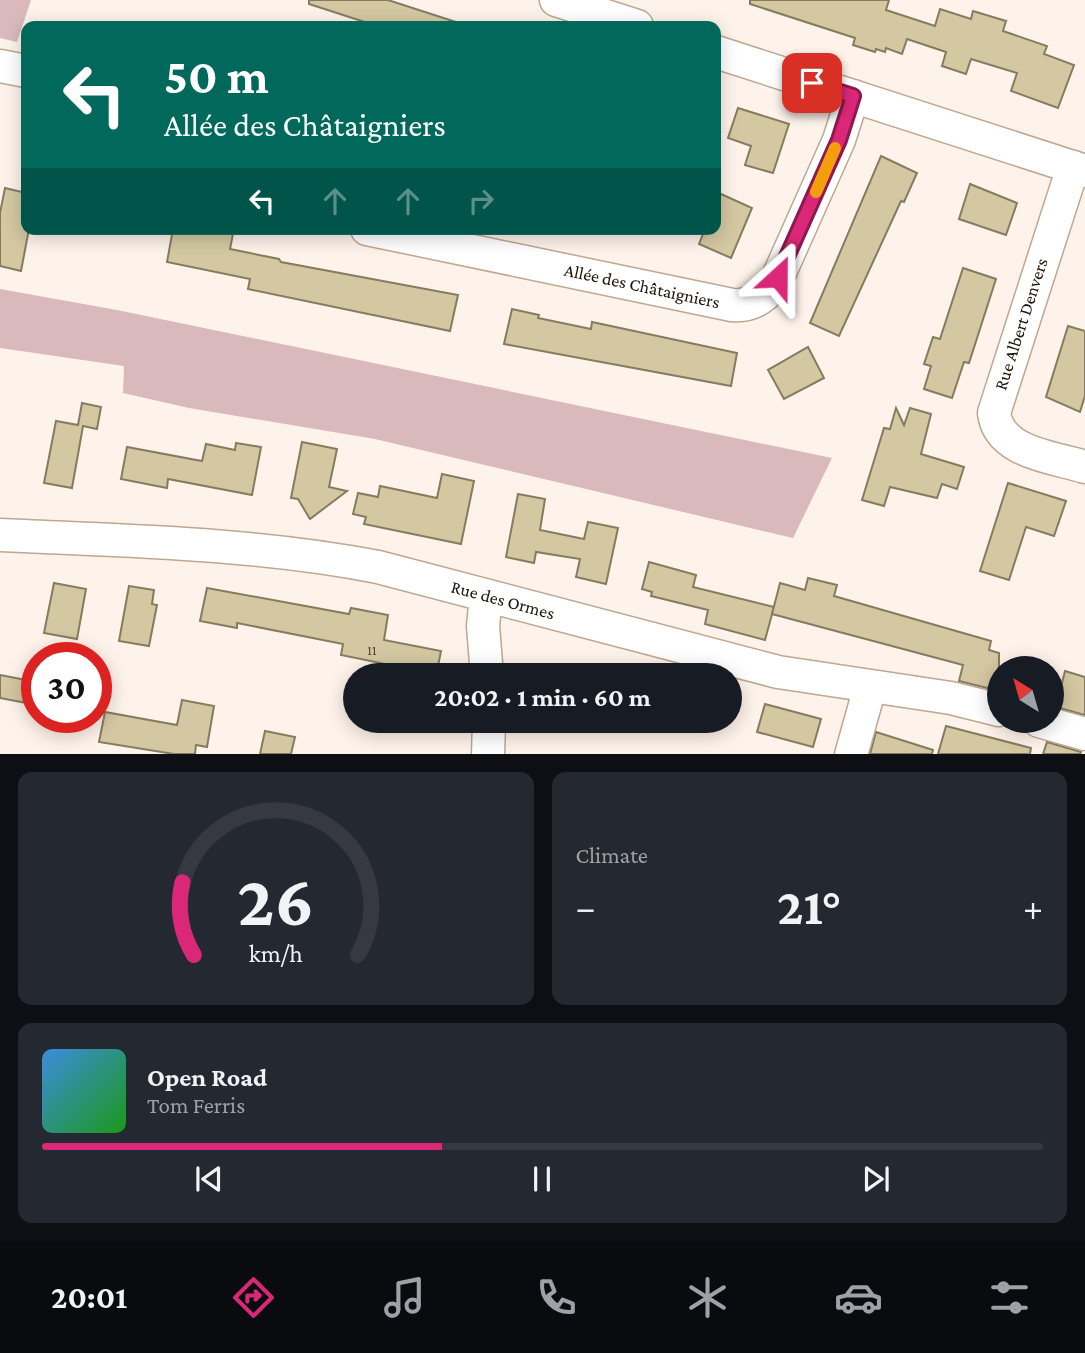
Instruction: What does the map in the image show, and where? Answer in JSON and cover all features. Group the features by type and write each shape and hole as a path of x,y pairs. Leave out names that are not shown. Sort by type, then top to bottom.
{"street":[{"path":"556,0 621,21"},
{"path":"721,54 853,96"},
{"path":"0,66 21,70"},
{"name":"Rue Albert Denvers","path":"853,96 1079,169 994,413 999,432 1012,444 1085,467"},
{"name":"Allée des Châtaigniers","path":"396,235 732,305 747,305 766,295 778,277 839,140 853,96"},
{"name":"Rue des Ormes","path":"0,535 279,551 378,567 778,672 951,698 987,707"},
{"path":"486,596 483,626 486,663"},
{"path":"851,754 870,687"},
{"path":"1064,728 1085,734"},
{"path":"488,754 489,733"}],"shaded area":[{"path":"0,0 31,0 24,21 21,21 17,42 0,38"},
{"path":"0,289 117,310 832,458 793,538 375,439 189,408 123,393 124,366 0,348"}],"building":[{"path":"309,0 388,0 453,21 362,21 309,4"},
{"path":"750,0 889,0 886,10 935,26 940,9 971,19 973,11 1006,21 1003,31 1047,46 1044,54 1074,65 1058,108 1011,91 1017,73 971,59 966,74 942,66 946,52 907,39 902,54 886,48 885,52 876,49 875,52 853,45 855,38 750,4"},
{"path":"738,108 789,124 773,173 745,165 751,146 728,138"},
{"path":"881,156 917,173 904,202 901,201 839,336 810,323"},
{"path":"970,184 1017,203 1006,235 959,219"},
{"path":"5,188 21,192 21,235 28,235 21,271 0,266 0,213"},
{"path":"721,194 752,208 731,258 699,244 703,235 721,235"},
{"path":"172,235 233,235 230,249 279,259 281,262 458,295 450,331 248,289 250,279 167,262"},
{"path":"963,268 996,279 969,363 964,362 952,398 924,389 931,366 924,364 933,337 940,339"},
{"path":"512,309 539,315 538,318 591,329 592,322 737,353 731,386 504,344"},
{"path":"1068,326 1085,331 1085,396 1080,412 1046,397"},
{"path":"808,347 824,378 784,399 768,370"},
{"path":"82,403 101,407 97,429 83,426 72,488 44,483 56,421 78,425"},
{"path":"896,408 904,425 910,408 931,414 921,454 964,467 957,489 942,484 937,498 890,487 884,506 862,500 884,428 890,429"},
{"path":"302,442 337,449 329,487 347,491 310,519 298,499 291,498"},
{"path":"236,443 261,447 252,495 168,479 167,488 121,479 127,447 202,461 206,444 235,450"},
{"path":"442,474 474,481 461,544 364,524 366,517 353,514 358,493 378,497 380,486 437,498"},
{"path":"1008,483 1066,501 1054,536 1026,527 1009,580 980,571"},
{"path":"518,494 545,499 540,530 584,539 588,522 618,528 606,584 576,577 580,559 536,552 534,563 506,557"},
{"path":"649,562 696,575 693,587 774,607 765,640 705,624 708,610 651,596 652,592 642,589"},
{"path":"808,578 837,585 834,596 991,641 989,650 999,653 999,656 987,656 987,688 959,681 963,665 772,614 780,583 805,590"},
{"path":"54,583 86,589 77,639 44,633"},
{"path":"129,586 154,590 152,604 157,605 149,646 119,641"},
{"path":"207,588 349,614 351,608 388,615 384,640 441,651 439,663 380,663 341,655 343,644 237,623 237,628 200,621"},
{"path":"1065,671 1085,677 1085,715 1064,709"},
{"path":"0,675 21,679 21,702 0,698"},
{"path":"182,700 214,706 207,747 196,745 195,754 174,754 99,742 101,733 112,733 112,713 177,725"},
{"path":"765,704 821,719 813,747 757,732"},
{"path":"946,726 1031,748 1030,754 938,754"},
{"path":"265,731 295,737 291,754 260,754"},
{"path":"876,732 933,750 932,754 870,754"},
{"path":"1047,742 1081,752 1043,754"}],"slow traffic":[{"path":"816,192 835,148"}],"route":[{"path":"778,277 839,140 853,96 812,83"}]}
